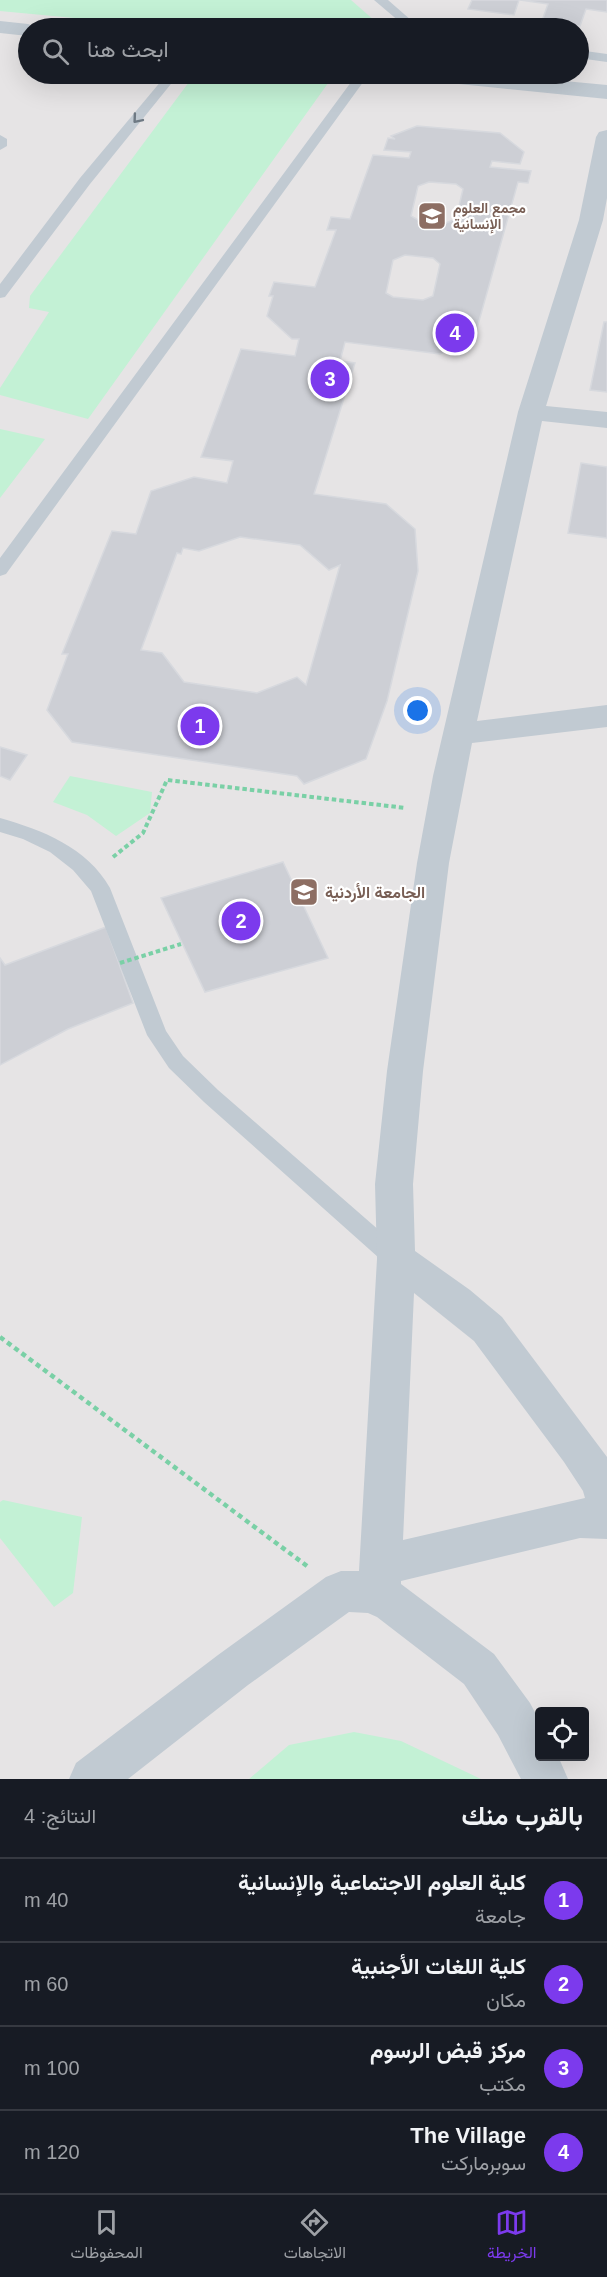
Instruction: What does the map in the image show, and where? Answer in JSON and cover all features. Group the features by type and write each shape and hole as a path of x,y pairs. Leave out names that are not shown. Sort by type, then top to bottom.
{"street":[{"path":"0,27 18,29"},
{"path":"528,84 607,92"},
{"path":"366,1584 396,1259 394,1184 420,944 443,812 531,412 586,238 607,137"},
{"path":"531,412 607,420"},
{"path":"460,734 607,716"},
{"path":"396,1259 456,1302 488,1329 578,1449 600,1483 607,1504"},
{"path":"93,1779 233,1670 366,1584 580,1518 607,1519"},
{"path":"366,1584 442,1638 478,1669 514,1719 545,1779"}],"lane":[{"path":"380,0 402,18"},
{"path":"589,55 607,58"},
{"path":"0,294 85,181 165,84"},
{"path":"0,570 356,84"},
{"path":"0,139 0,146"},
{"path":"0,825 51,843 62,849 91,874 100,888 157,1035 171,1057 211,1096 396,1259"}],"path":[{"path":"91,874 143,833 167,780 443,812"},
{"path":"120,963 181,944"},
{"path":"0,1337 366,1584"}],"shaded area":[{"name":"الجامعة الأردنية","path":"0,0 607,0 607,1779 0,1779"}],"green space":[{"path":"0,0 351,0 372,18 74,18 0,11"},
{"path":"188,84 327,84 88,419 0,395 0,388 49,312 29,308 30,296"},
{"path":"0,429 45,439 0,498"},
{"path":"70,776 152,792 150,813 116,836 87,815 53,802"},
{"path":"3,1500 82,1517 73,1593 54,1607 0,1538 0,1502"},
{"path":"354,1732 401,1741 481,1779 249,1779 289,1745"}],"building":[{"path":"472,0 519,0 514,15 468,9"},
{"path":"520,0 607,0 607,12 586,9 583,18 543,18 548,4"},
{"path":"417,126 500,133 524,152 520,164 492,161 490,167 531,171 528,183 518,182 474,339 440,354 345,342 340,361 355,363 314,494 386,504 415,529 418,571 387,701 366,759 304,784 297,776 72,742 47,710 68,654 62,654 112,531 136,534 151,491 194,477 227,483 233,461 201,457 241,349 295,356 299,339 292,339 267,316 273,296 269,296 274,282 315,287 336,230 327,230 331,217 350,219 373,155 409,158 411,152 384,150 388,138 395,139 391,136","holes":["429,182 456,184 463,189 456,219 446,223 418,220 411,216 418,186","405,255 433,258 440,264 433,296 423,300 393,297 386,293 393,260","240,537 300,545 329,570 340,565 306,685 297,677 257,693 184,682 162,653 141,650 177,553 181,554 183,548 199,551"]},
{"path":"604,322 607,322 607,392 590,390"},
{"path":"581,463 607,467 607,538 568,533"},
{"path":"0,747 27,755 10,780 0,776"},
{"path":"283,862 328,958 205,992 161,898"},
{"path":"106,927 133,1003 68,1029 0,1065 0,958 5,965"}],"place":[{"name":"مجمع العلوم الإنسانية","path":"432,216"},
{"name":"The Village","path":"455,333"},
{"name":"مركز قبض الرسوم","path":"330,379"},
{"name":"كلية العلوم الاجتماعية والإنسانية","path":"200,726"},
{"name":"الجامعة الأردنية","path":"304,892"},
{"name":"كلية اللغات الأجنبية","path":"241,921"}]}
